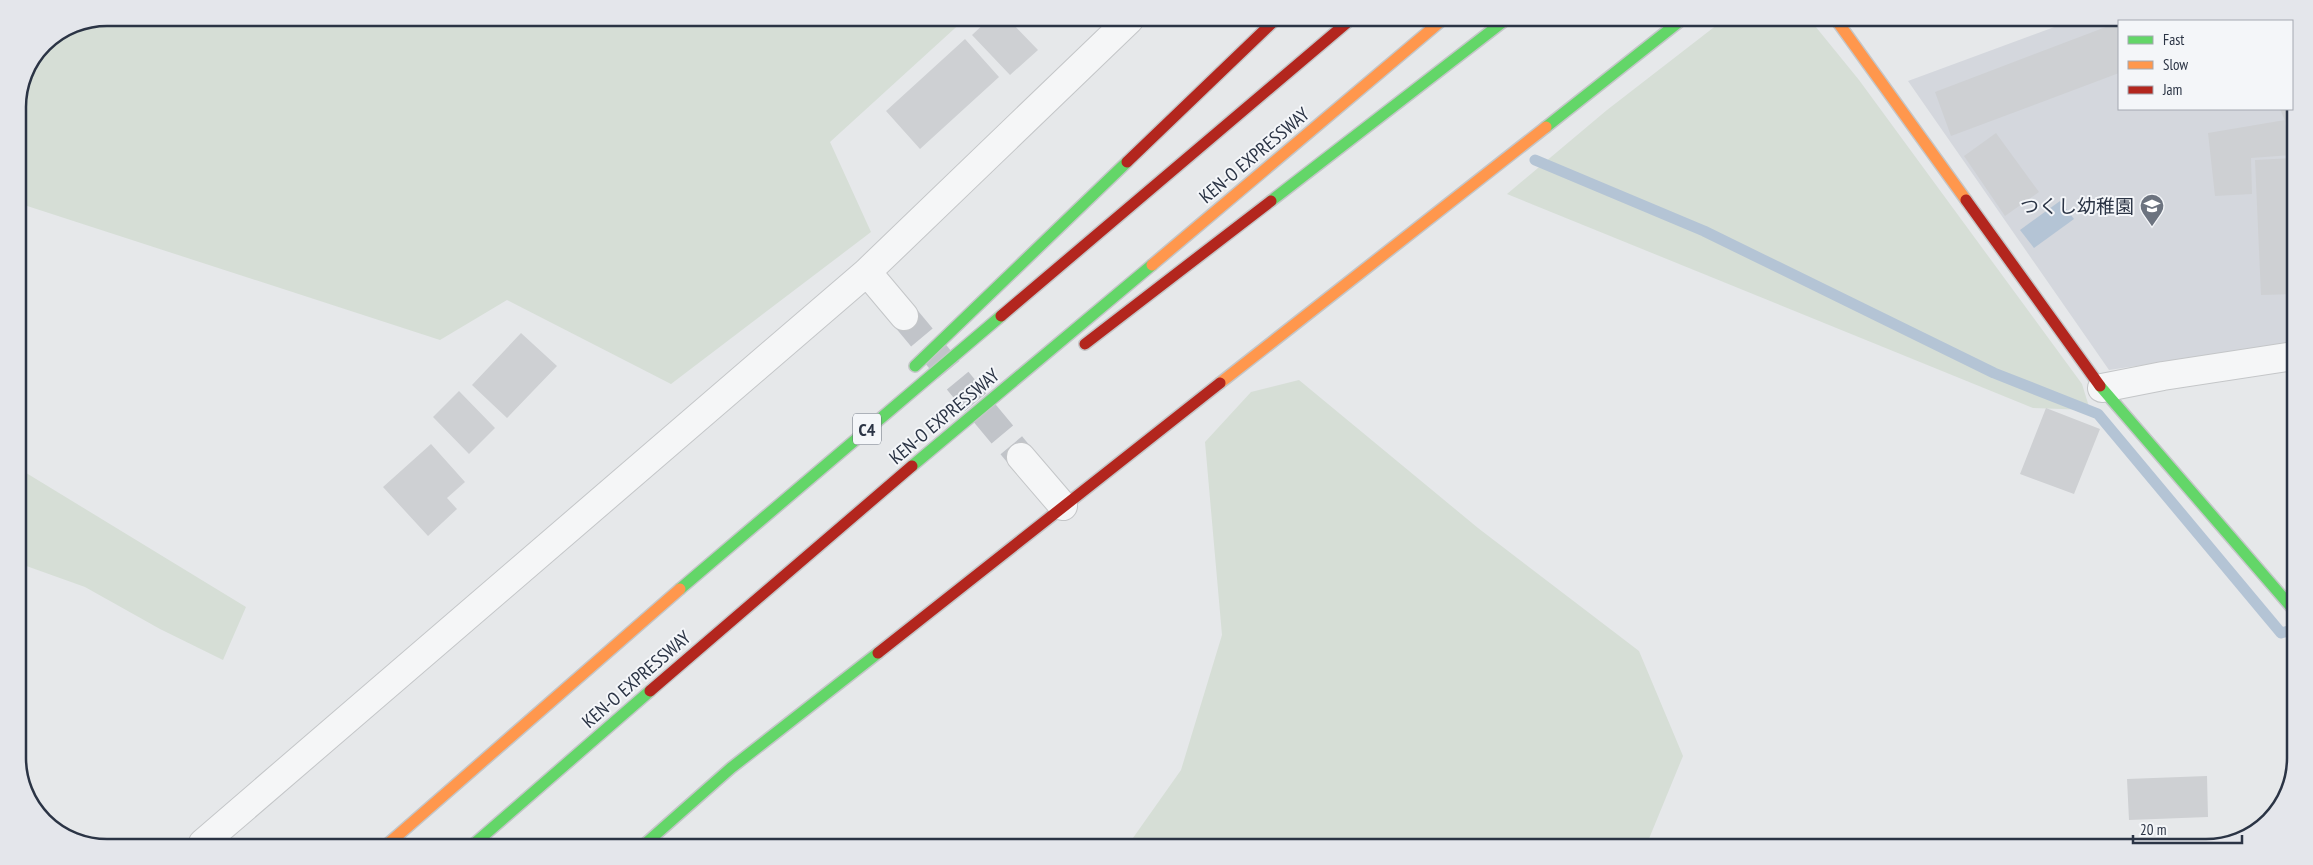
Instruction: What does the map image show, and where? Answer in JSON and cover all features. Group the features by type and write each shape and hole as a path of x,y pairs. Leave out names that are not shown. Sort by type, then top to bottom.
{"main road":[{"path":"907,374 1268,26"},
{"name":"KEN-O EXPRESSWAY","path":"394,839 729,546 1343,26"},
{"name":"KEN-O EXPRESSWAY","path":"480,839 763,592 1434,26"},
{"path":"1078,349 1498,26"},
{"path":"651,839 730,768 1674,26"},
{"path":"1840,26 2102,388 2287,602"},
{"path":"729,546 858,422"},
{"path":"763,592 984,422"}],"street":[{"path":"208,839 867,272 1123,26"},
{"path":"867,272 904,316"},
{"path":"2102,388 2163,376 2287,357"},
{"path":"1022,457 1063,506"}],"shaded area":[{"path":"108,26 957,26 830,142 871,232 671,384 507,300 440,340 26,206 26,108 32,76 40,62 62,40 76,32"},
{"path":"1716,26 1815,26 1859,80 2082,384 2090,410 2033,408 1507,194 1607,110"},
{"name":"つくし幼稚園","path":"2057,26 2118,26 2118,110 2287,110 2287,346 2278,345 2109,370 1908,81"},
{"path":"1299,380 1478,528 1639,651 1683,756 1649,839 1132,839 1181,770 1222,635 1205,442 1251,392"},
{"path":"26,473 246,607 223,660 160,629 85,587 26,566"}],"water":[{"path":"2060,201 2074,219 2034,248 2020,230"}],"building":[{"path":"982,26 1015,26 1038,50 1010,75 972,35"},
{"path":"2108,26 2118,26 2118,73 1951,136 1935,92"},
{"path":"965,39 999,77 920,149 886,111"},
{"path":"2280,110 2287,110 2287,125"},
{"path":"2285,120 2287,155 2251,158 2252,194 2215,196 2208,133"},
{"path":"1996,133 2039,192 2005,216 1964,156"},
{"path":"2287,158 2287,294 2261,295 2255,160"},
{"path":"521,333 557,366 507,418 472,385"},
{"path":"459,391 495,428 469,454 433,417"},
{"path":"2046,408 2100,429 2074,494 2020,474"},
{"path":"431,444 465,482 447,498 457,509 428,536 383,487"},
{"path":"2207,776 2208,817 2129,820 2127,779"}],"waterway":[{"path":"1535,160 1704,231 1994,373 2098,414 2281,633 2287,631"}],"tunnel":[{"path":"904,316 1021,457"}],"traffic: fast":[{"path":"1271,201 1498,26"},
{"path":"1546,127 1674,26"},
{"path":"915,366 1127,162"},
{"path":"912,466 1152,265"},
{"path":"680,589 1001,316"},
{"path":"2100,386 2287,602"},
{"path":"651,839 731,768 878,653"},
{"path":"480,839 650,691"}],"traffic: slow":[{"path":"1152,265 1435,26"},
{"path":"1841,26 1966,200"},
{"path":"1220,383 1546,127"},
{"path":"394,839 680,589"}],"traffic: jam":[{"path":"1127,162 1269,26"},
{"path":"1001,316 1343,26"},
{"path":"1966,200 2100,386"},
{"path":"1085,344 1271,201"},
{"path":"878,653 1220,383"},
{"path":"650,691 912,466"}],"place":[{"name":"つくし幼稚園","path":"2152,227"}]}
